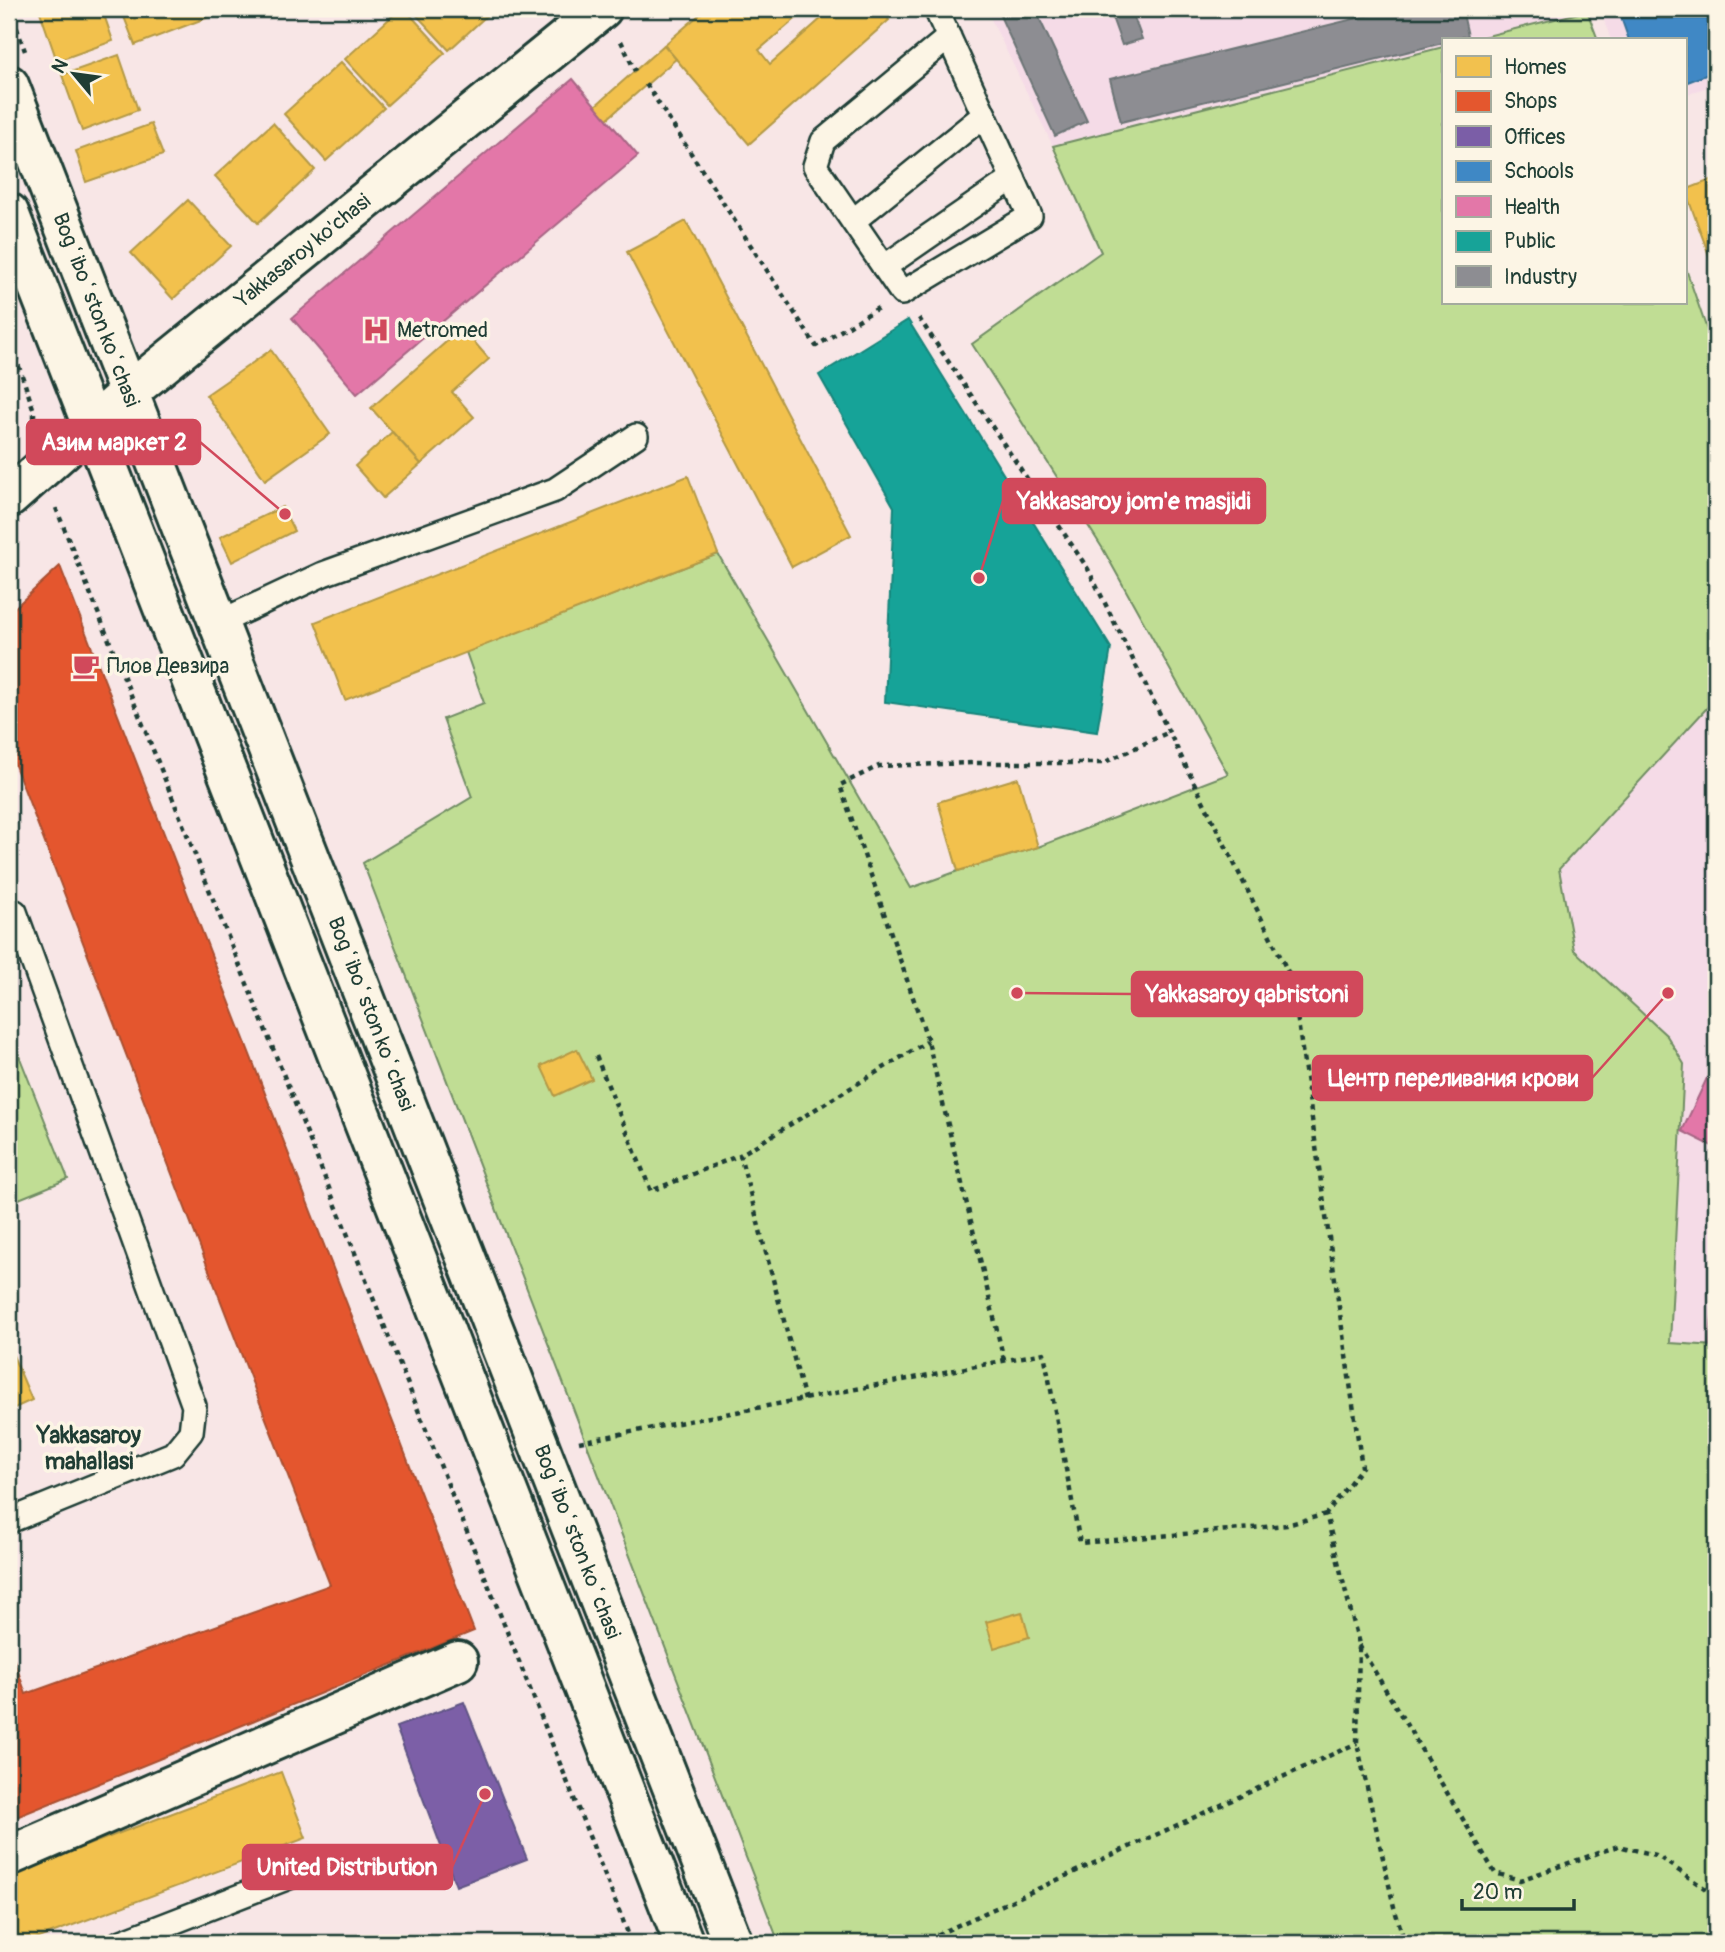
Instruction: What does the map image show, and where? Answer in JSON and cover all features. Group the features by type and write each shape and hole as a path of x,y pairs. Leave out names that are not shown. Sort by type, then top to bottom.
{"street":[{"name":"Yakkasaroy ko'chasi","path":"9,498 129,393 602,9"},
{"name":"Bogʻiboʻston koʻchasi","path":"9,85 731,1943"},
{"path":"9,213 684,1943"},
{"path":"9,1856 458,1661"}],"lane":[{"path":"936,9 949,37 984,115 1013,177 1030,216 902,293 815,166 823,141 949,37"},
{"path":"853,221 984,115"},
{"path":"884,267 1013,177"},
{"path":"218,623 323,574 555,490 636,436"},
{"path":"9,1521 173,1454 191,1432 194,1406 15,912"},
{"path":"118,1943 302,1872"}],"path":[{"path":"541,1451 1044,1353 1080,1543 1287,1525 1326,1514 1362,1467 1292,980 1088,569 902,293 816,346 646,84"},
{"path":"9,337 34,411 36,456 41,470 632,1943"},
{"path":"1004,1360 929,1041 841,785 879,766 1103,763 1169,732"},
{"path":"596,1056 651,1191 740,1155 929,1041"},
{"path":"740,1155 805,1400"},
{"path":"1326,1514 1359,1644 1357,1743 1394,1907 1405,1943"},
{"path":"1359,1644 1495,1874 1520,1880 1618,1846 1656,1855 1716,1896"},
{"path":"919,1943 1357,1743"}],"shaded area":[{"path":"986,9 1587,11 1479,38 1442,38 1442,47 1053,146"},
{"path":"1600,9 1716,9 1716,84 1686,95 1686,38 1610,38"},
{"path":"1716,698 1716,1346 1670,1343 1684,1064 1667,1036 1574,949 1559,869"}],"green space":[{"path":"1587,11 1597,38 1479,38"},
{"path":"1442,47 1442,304 1686,304 1686,269 1716,356 1716,698 1559,869 1574,950 1667,1036 1684,1064 1670,1343 1716,1346 1716,1943 779,1943 363,863 472,797 443,719 484,703 466,652 718,554 911,888 1038,847 1228,774 1103,549 972,344 1101,252 1053,146"},
{"path":"18,1053 68,1179 9,1203 9,1057"}],"building: Homes":[{"path":"39,9 102,9 113,41 57,61"},
{"path":"121,9 220,9 222,12 135,45"},
{"path":"400,9 405,9 445,53 387,105 345,59"},
{"path":"411,9 494,9 449,50"},
{"path":"706,9 807,9 759,50 770,64 832,9 882,9 889,20 749,144 664,45"},
{"path":"664,45 676,59 607,119 595,106"},
{"path":"119,55 138,110 82,131 62,75"},
{"path":"341,62 384,108 326,161 284,114"},
{"path":"273,123 315,170 258,223 215,176"},
{"path":"151,124 163,155 86,182 76,151"},
{"path":"1716,178 1716,274 1686,193 1686,190"},
{"path":"188,200 231,246 173,299 131,253"},
{"path":"686,221 851,535 792,567 627,252"},
{"path":"462,328 489,359 452,392 474,417 421,464 371,408"},
{"path":"271,350 330,434 265,480 206,395"},
{"path":"392,432 421,464 383,498 355,466"},
{"path":"688,476 718,554 345,700 315,622"},
{"path":"282,507 294,531 232,562 220,537"},
{"path":"1018,778 1038,847 958,871 938,802"},
{"path":"577,1049 592,1079 555,1096 541,1066"},
{"path":"9,1346 32,1400 10,1410 9,1406"},
{"path":"1022,1612 1029,1637 994,1648 986,1622"},
{"path":"281,1772 306,1838 25,1943 13,1943 9,1931 9,1875"},
{"path":"387,1934 390,1943 363,1943"}],"building: Shops":[{"path":"60,566 474,1631 9,1820 9,1646 26,1694 330,1585 11,755 9,757 9,613"}],"building: Offices":[{"path":"464,1702 527,1859 456,1886 396,1727"}],"building: Schools":[{"path":"1618,9 1716,9 1716,71 1686,83 1686,38 1628,38"}],"building: Health":[{"path":"573,79 638,156 357,394 292,318"},
{"path":"1716,1059 1716,1148 1682,1131"},
{"path":"1713,1306 1716,1306 1716,1346 1709,1345"}],"building: Public":[{"path":"908,320 1111,648 1097,732 885,702 894,507 819,375"}],"building: Industry":[{"path":"997,9 1035,9 1087,121 1055,136"},
{"path":"1109,9 1131,9 1142,39 1122,45"},
{"path":"1394,9 1462,9 1468,36 1442,38 1442,43 1121,122 1110,79"}],"place":[{"name":"Metromed","path":"376,330"},
{"name":"Азим маркет 2","path":"285,514"},
{"name":"Yakkasaroy jom'e masjidi","path":"979,578"},
{"name":"Плов Девзира","path":"86,666"},
{"name":"Yakkasaroy qabristoni","path":"1017,993"},
{"name":"Центр переливания крови","path":"1668,993"},
{"name":"United Distribution","path":"485,1794"}],"district":[{"name":"Yakkasaroy mahallasi","path":"89,1448"}]}
